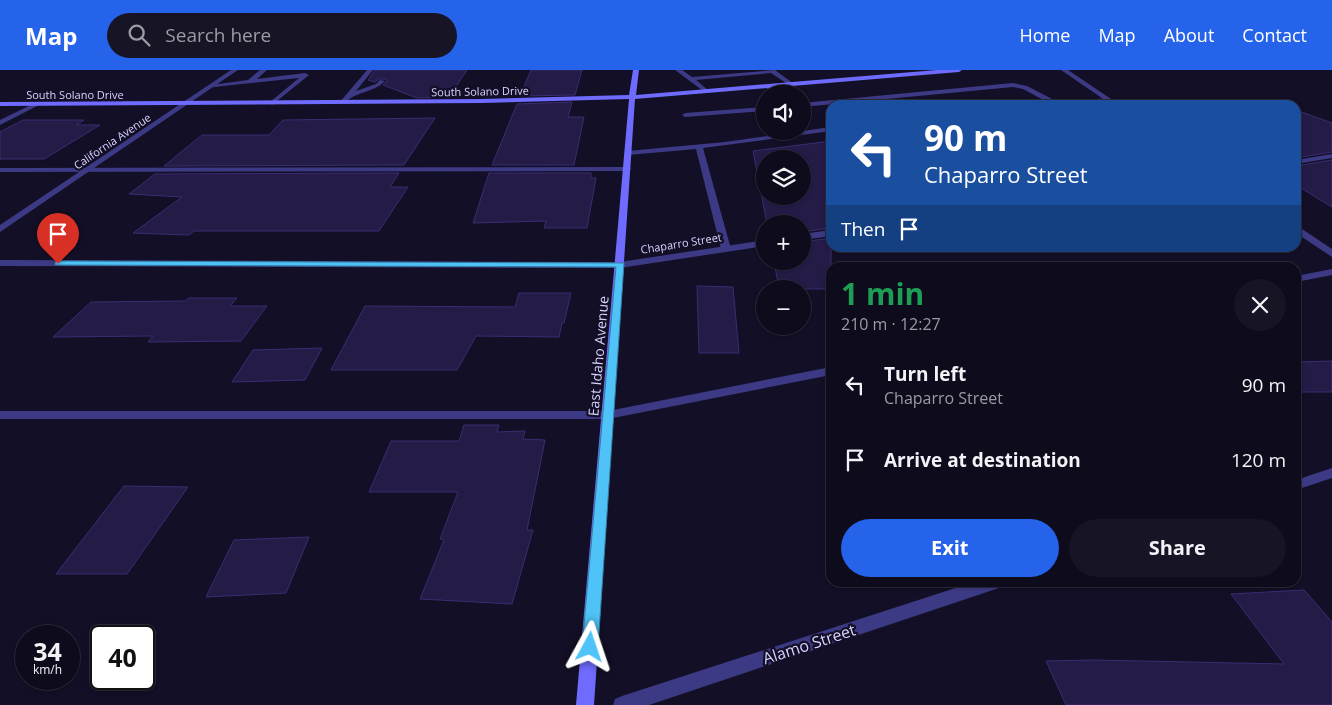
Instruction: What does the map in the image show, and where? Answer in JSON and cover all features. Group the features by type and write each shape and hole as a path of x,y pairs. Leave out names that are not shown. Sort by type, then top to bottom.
{"street":[{"name":"California Avenue","path":"0,229 188,104 235,70"},
{"path":"250,82 264,70"},
{"path":"272,103 311,70"},
{"name":"East Idaho Avenue","path":"586,705 632,97 636,70"},
{"path":"679,71 688,70"},
{"name":"South Solano Drive","path":"779,85 960,70"},
{"path":"1064,70 1109,100"},
{"path":"679,71 706,91"},
{"path":"692,79 771,71 791,84"},
{"path":"342,102 369,72 379,80 378,85 349,95"},
{"path":"214,85 305,76"},
{"path":"855,100 1013,85 1025,87 1047,100"},
{"name":"South Solano Drive","path":"0,104 482,102 632,97 756,87"},
{"path":"811,104 826,103"},
{"path":"0,123 37,104"},
{"path":"685,115 756,110"},
{"path":"628,153 699,147 826,130"},
{"path":"699,147 726,249"},
{"path":"1301,161 1332,156"},
{"path":"0,170 627,169"},
{"path":"1301,232 1332,254"},
{"path":"811,236 826,234"},
{"name":"Chaparro Street","path":"0,263 620,265 756,244"},
{"path":"1301,278 1332,272"},
{"path":"0,415 608,415 826,372"},
{"path":"1301,482 1332,473"},
{"name":"Alamo Street","path":"622,705 981,587"}],"building":[{"path":"375,70 467,70 449,97 417,98 383,85 387,81 385,79 379,79 375,82 368,80"},
{"path":"531,70 582,70 575,95 520,96"},
{"path":"572,102 568,117 584,117 574,165 492,165 517,104"},
{"path":"1301,112 1332,123 1332,152 1301,157"},
{"path":"435,118 404,165 164,166 202,135 269,135 283,120"},
{"path":"23,120 84,120 76,125 100,125 44,159 0,159 0,132"},
{"path":"826,142 826,229 811,231 811,215 765,215 763,205 811,205 811,150 761,150"},
{"path":"753,151 756,151 756,167"},
{"path":"1332,160 1332,207 1301,188 1301,165"},
{"path":"399,173 390,187 408,187 379,231 194,231 189,235 133,233 182,197 129,194 155,174"},
{"path":"489,173 591,173 591,178 596,178 587,228 544,228 546,221 473,223"},
{"path":"826,239 826,252 831,252 831,262 826,262 826,289 811,289 811,280 777,280 776,270 811,270 811,241"},
{"path":"697,286 733,287 739,353 699,353"},
{"path":"519,293 571,293 559,337 476,336 457,370 331,370 365,306 515,307"},
{"path":"189,298 237,298 230,306 267,306 241,341 148,342 153,336 53,337 91,302 185,301"},
{"path":"322,348 305,380 232,382 253,350"},
{"path":"1332,361 1332,392 1301,392 1301,362"},
{"path":"464,425 499,425 497,432 525,431 523,439 545,440 527,530 533,530 512,604 420,599 444,540 440,539 458,492 369,492 391,441 459,441"},
{"path":"124,486 188,487 127,574 56,574"},
{"path":"309,537 286,593 206,597 234,540"},
{"path":"1304,590 1332,622 1332,705 1066,705 1046,661 1094,660 1284,664 1231,594"}],"route":[{"path":"58,264 620,265 590,647"}]}
